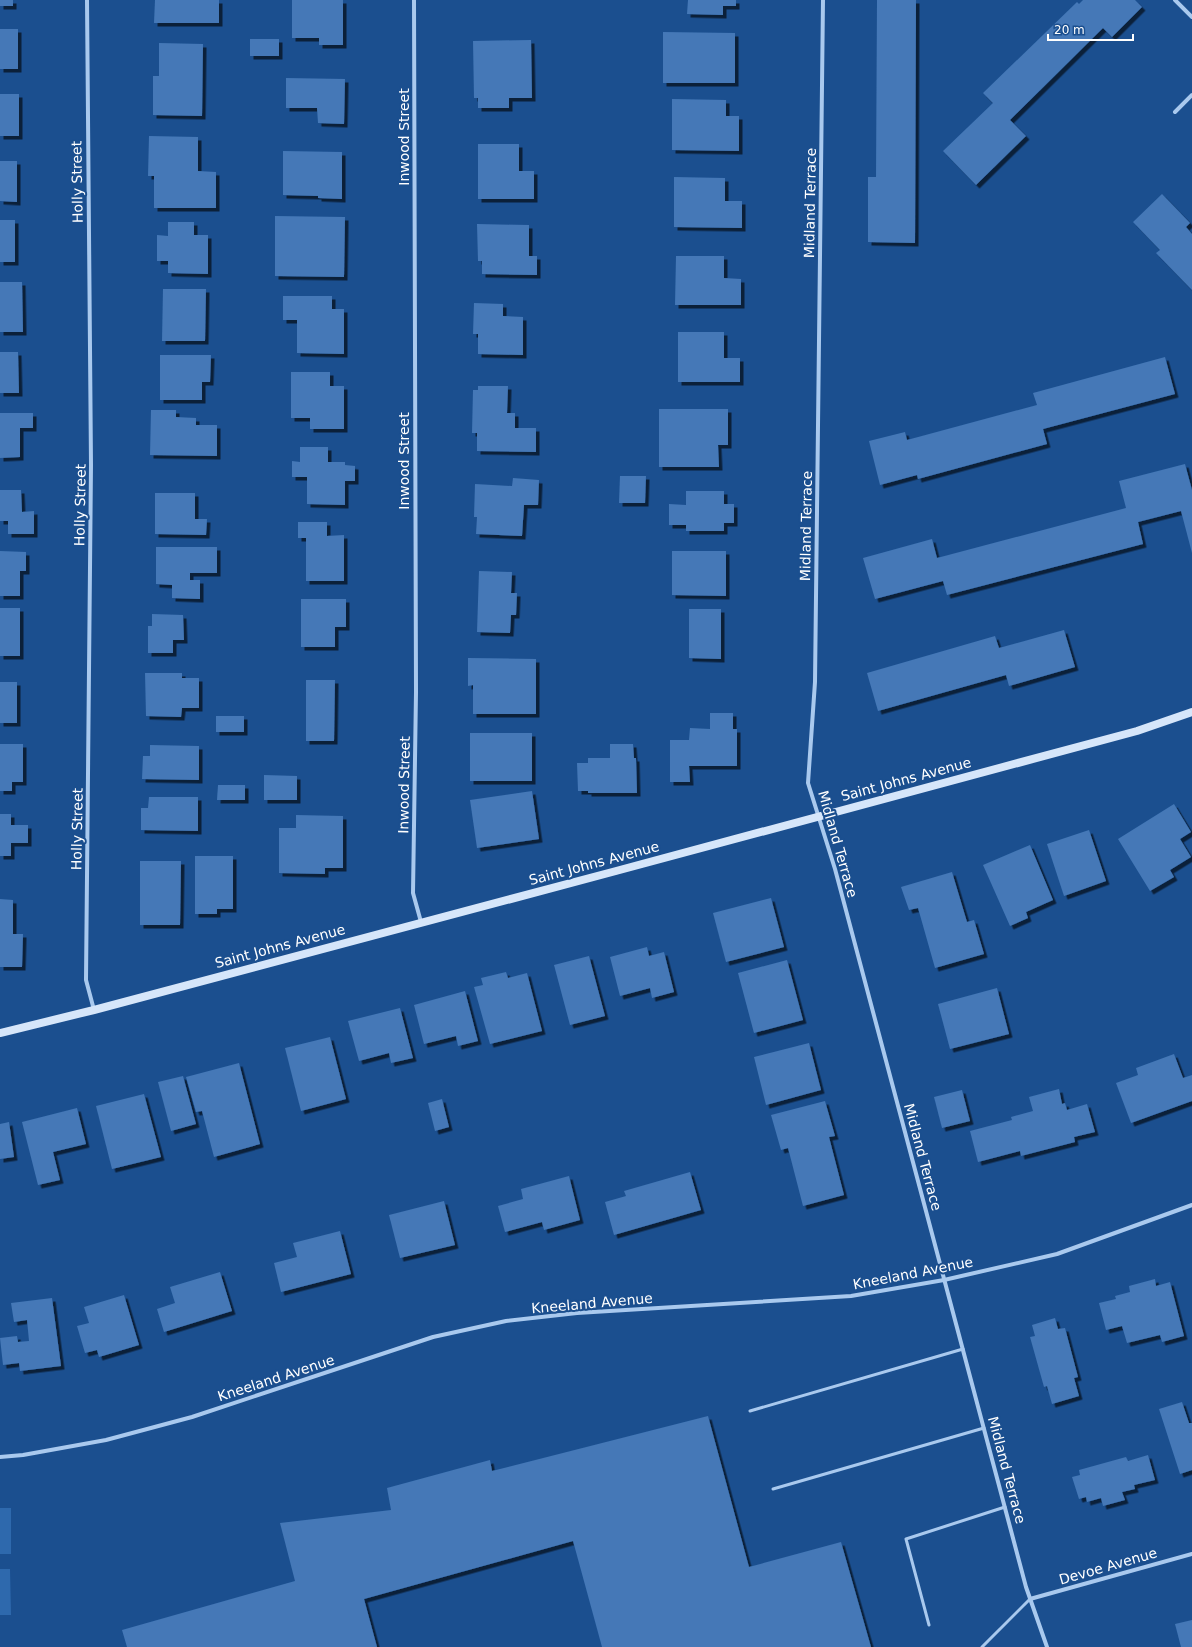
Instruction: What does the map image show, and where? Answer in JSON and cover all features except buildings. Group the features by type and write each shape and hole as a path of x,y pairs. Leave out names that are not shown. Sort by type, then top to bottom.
{"street":[{"name":"Holly Street","path":"86,0 91,472 86,980 94,1010"},
{"name":"Inwood Street","path":"414,0 416,692 413,893 421,922"},
{"name":"Midland Terrace","path":"823,0 815,682 808,783 835,869 1005,1507 1030,1599 1046,1647"},
{"path":"1175,0 1192,17"},
{"path":"1176,112 1192,96"},
{"name":"Saint Johns Avenue","path":"0,1033 94,1010 819,816 1137,730 1192,712"},
{"name":"Kneeland Avenue","path":"0,1456 23,1455 113,1438 192,1417 426,1339 506,1321 577,1313 851,1296 944,1280 1057,1254 1192,1205"},
{"name":"Devoe Avenue","path":"1030,1599 1192,1554"}],"lane":[{"path":"750,1411 963,1349"},
{"path":"773,1489 984,1428"},
{"path":"929,1625 906,1539 1005,1507"},
{"path":"982,1647 1030,1599"}],"shaded area":[{"path":"0,1508 11,1508 11,1554 0,1554"},
{"path":"0,1569 10,1569 11,1615 0,1615"}]}
